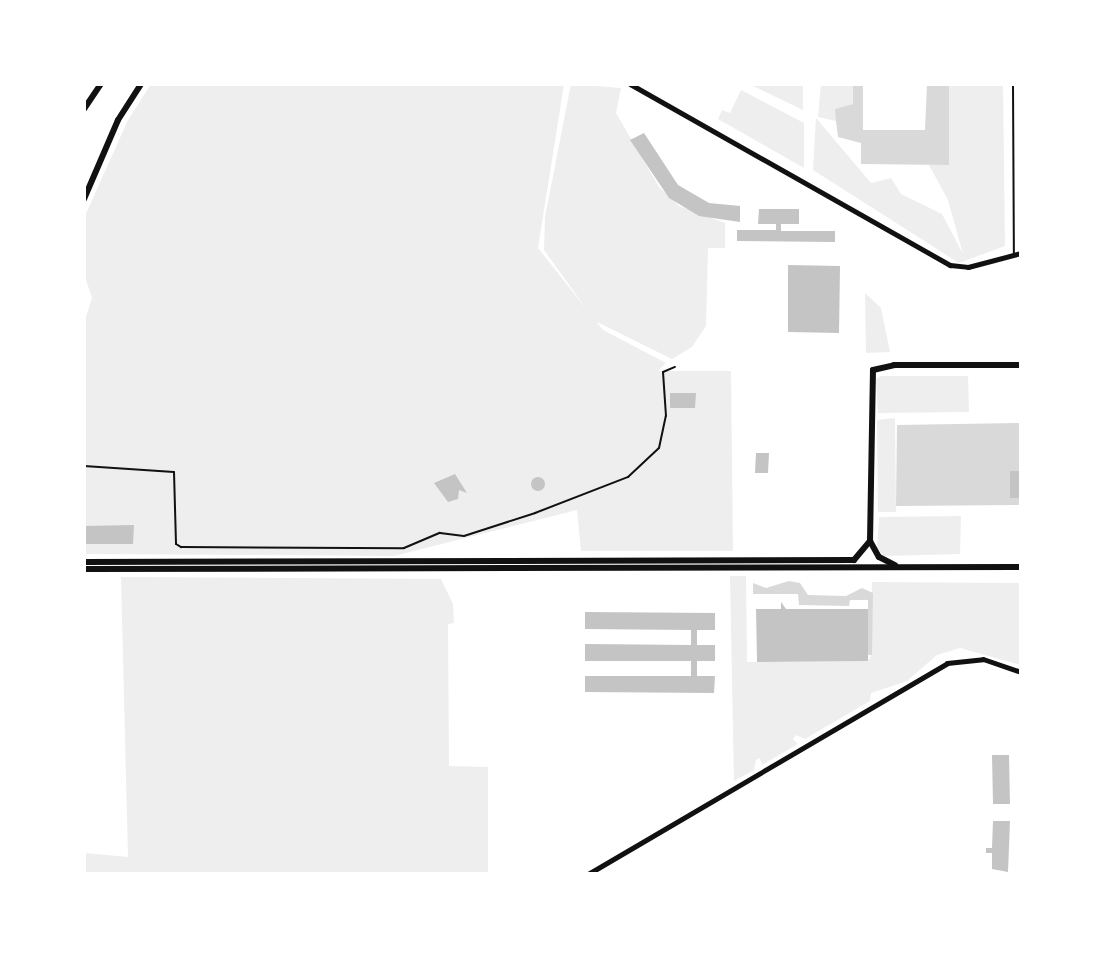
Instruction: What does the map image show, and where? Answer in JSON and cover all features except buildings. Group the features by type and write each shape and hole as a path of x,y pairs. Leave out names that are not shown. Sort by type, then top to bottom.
{"highway":[{"path":"93,95 94,84"},
{"path":"84,109 101,84"},
{"path":"84,199 118,120 141,84"},
{"path":"900,567 879,557 870,541 873,370 894,365 1021,365"},
{"path":"84,562 854,560 870,541"},
{"path":"84,569 1021,567"}],"main road":[{"path":"630,84 950,265 968,267 1018,253"},
{"path":"588,874 947,663 983,659 1021,672"}],"lane":[{"path":"1013,84 1018,253"}],"path":[{"path":"84,466 174,472 176,544 181,547 404,548 440,533 464,536 628,477 659,448 666,416 663,372 675,367"}],"shaded area":[{"path":"151,84 564,84 538,248 603,330 666,363 658,371 731,371 733,551 581,551 577,510 394,556 84,554 84,323 92,298 84,274 84,218 128,120"},
{"path":"571,84 621,88 616,113 659,187 679,206 725,223 725,248 708,248 706,326 692,347 672,359 595,321 544,250 545,217"},
{"path":"752,84 803,84 803,110 751,85"},
{"path":"821,84 853,84 853,104 836,109 836,121 818,117"},
{"path":"853,84 863,84 863,130 925,130 927,84 949,84 949,165 861,164 861,143 838,137 836,121 835,109 853,104"},
{"path":"949,84 1003,84 1005,246 959,263 813,170 816,118 871,183 891,178 901,194 942,214 963,254 948,200 929,165 949,164"},
{"path":"741,90 804,123 804,168 718,119 722,110 730,113"},
{"path":"865,293 881,308 890,352 866,353"},
{"path":"881,376 968,376 969,412 878,413 876,379"},
{"path":"895,418 896,512 878,512 877,420"},
{"path":"1021,423 1021,471 1010,498 1021,498 1021,505 896,506 897,425"},
{"path":"961,516 960,554 883,556 877,547 879,517"},
{"path":"730,576 746,576 747,662 868,661 872,654 872,582 1021,583 1021,665 960,648 937,655 907,681 871,693 870,701 805,739 796,735 793,739 798,744 762,765 760,758 756,760 754,770 734,781"},
{"path":"121,577 441,579 453,604 454,623 448,624 449,766 488,767 488,874 84,874 84,853 128,857"},
{"path":"789,581 800,583 808,595 846,596 862,588 873,593 872,655 868,655 868,600 850,600 849,606 799,605 798,594 753,594 753,583 766,588"}]}
